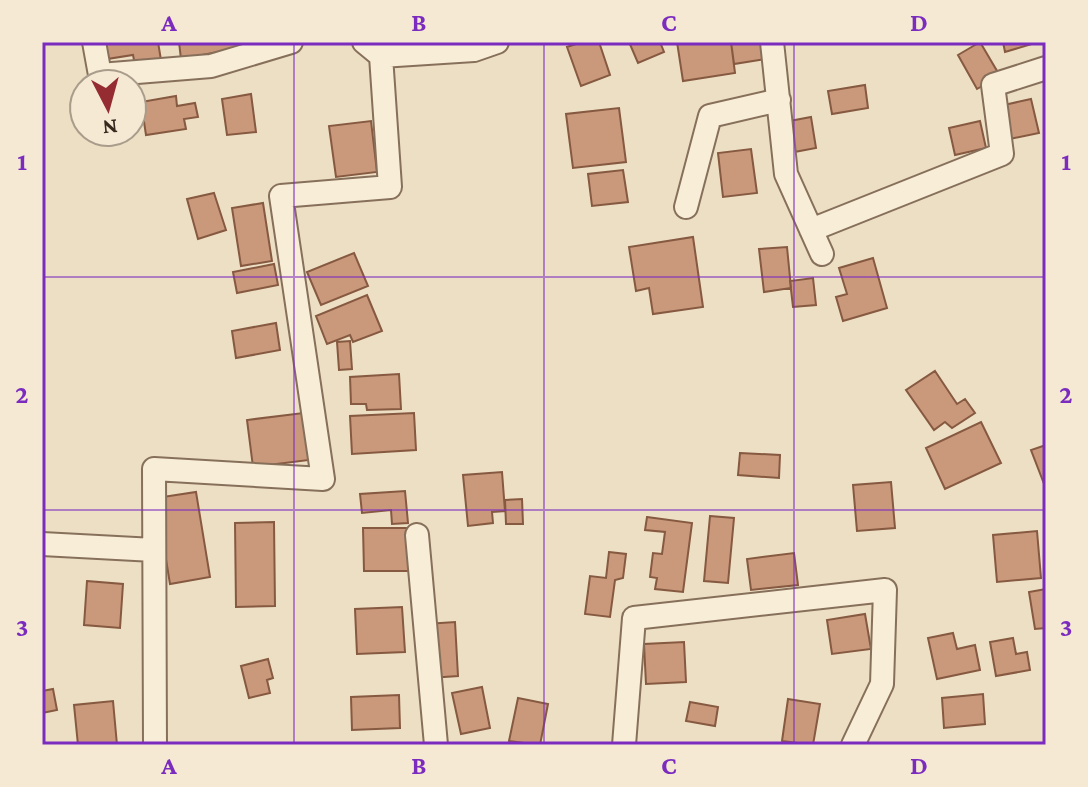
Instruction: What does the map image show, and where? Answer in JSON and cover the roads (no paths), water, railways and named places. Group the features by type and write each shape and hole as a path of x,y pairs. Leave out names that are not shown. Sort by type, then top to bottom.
{"street":[{"path":"94,42 100,75 211,66 291,42"},
{"path":"155,745 154,469 323,479 281,196 390,187 373,49 473,46 497,42"},
{"path":"772,42 786,174 822,254"},
{"path":"811,230 1002,154 993,85 1046,68"},
{"path":"686,207 710,116 779,100"},
{"path":"417,535 436,745"},
{"path":"42,544 154,550"},
{"path":"624,745 634,618 885,590 882,684 853,745"}]}
